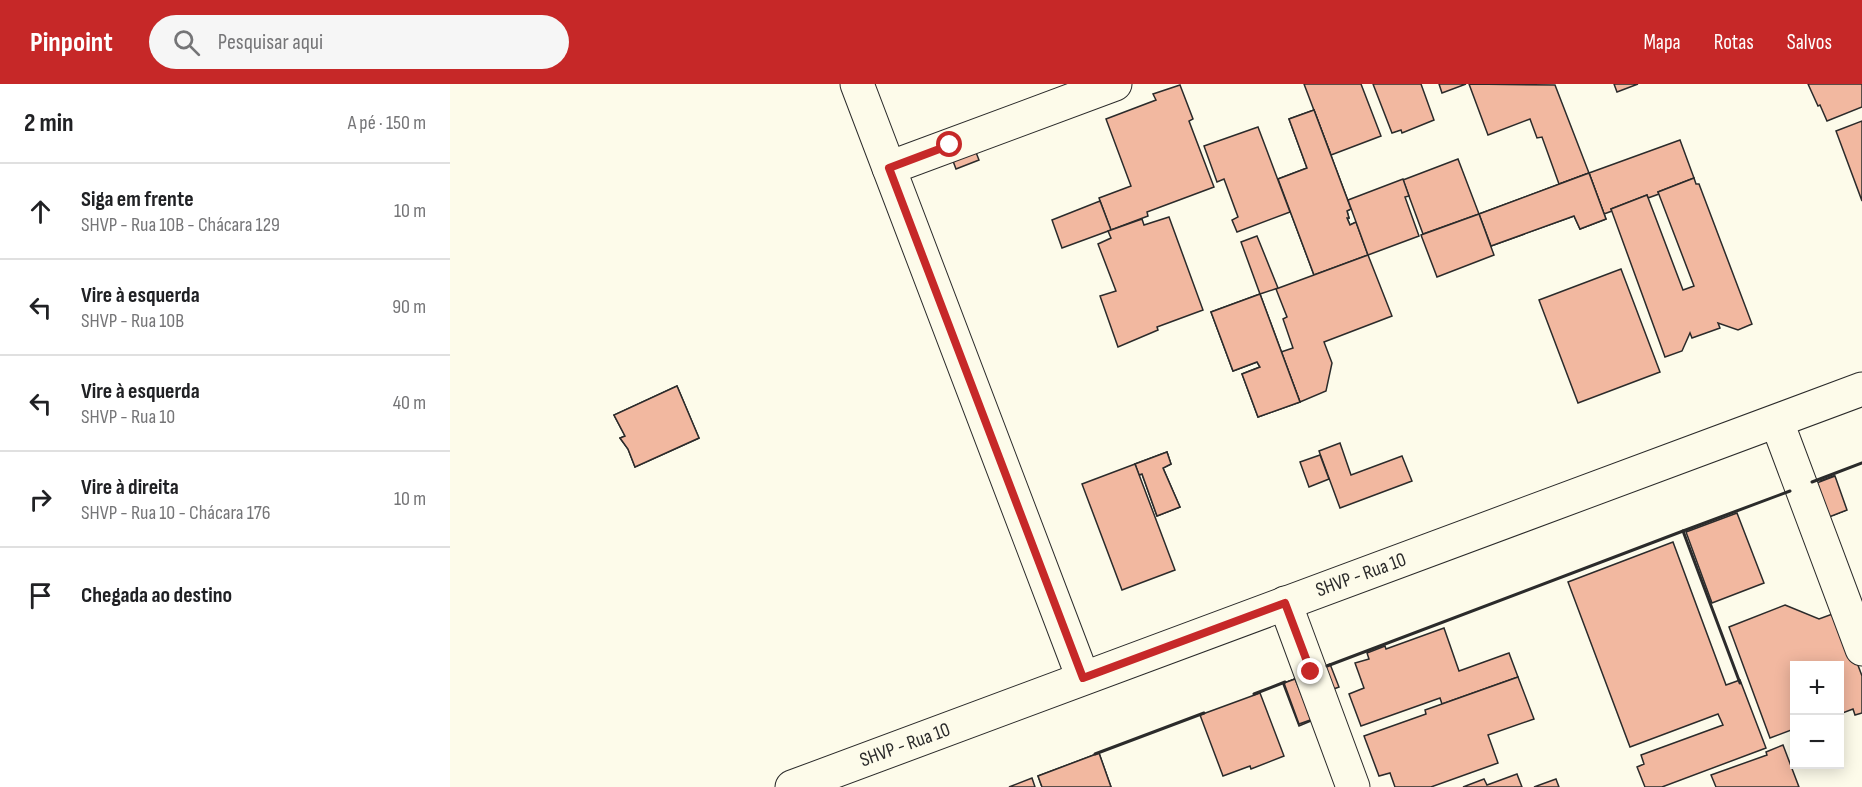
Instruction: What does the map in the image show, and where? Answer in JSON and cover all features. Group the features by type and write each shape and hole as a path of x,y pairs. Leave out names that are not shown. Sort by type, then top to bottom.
{"street":[{"path":"856,84 1083,678"},
{"path":"889,168 1115,84"},
{"name":"SHVP - Rua 10","path":"792,787 1862,389"},
{"path":"1777,422 1862,649"},
{"path":"1285,603 1353,787"}],"building":[{"path":"1304,84 1361,84 1381,136 1331,155"},
{"path":"1373,84 1421,84 1434,120 1402,133 1401,130 1392,133"},
{"path":"1439,84 1466,84 1442,93"},
{"path":"1469,84 1555,85 1589,173 1559,184 1542,137 1537,138 1530,119 1488,135"},
{"path":"1614,84 1638,84 1617,92"},
{"path":"1808,84 1862,84 1862,107 1827,121"},
{"path":"1180,85 1193,119 1189,121 1214,187 1147,212 1148,216 1111,230 1099,198 1131,186 1106,119 1156,100 1153,94"},
{"path":"1314,110 1351,209 1347,211 1349,218 1347,218 1350,225 1356,222 1368,255 1314,275 1278,179 1307,168 1289,119"},
{"path":"1314,110 1351,209 1347,211 1349,218 1347,218 1350,225 1356,222 1368,255 1314,275 1278,179 1307,168 1289,119"},
{"path":"1862,121 1862,201 1836,131"},
{"path":"1258,127 1290,212 1237,232 1232,220 1238,217 1224,179 1217,182 1204,146"},
{"path":"970,137 979,160 956,169 947,145"},
{"path":"1680,140 1694,178 1658,192 1659,194 1648,198 1647,195 1611,209 1612,211 1604,214 1589,173"},
{"path":"1458,159 1479,214 1423,234 1403,180"},
{"path":"1589,173 1606,219 1580,229 1574,216 1491,246 1479,214"},
{"path":"1589,173 1606,219 1580,229 1574,216 1491,246 1479,214"},
{"path":"1694,178 1696,184 1699,184 1752,324 1738,330 1718,323 1720,328 1692,338 1690,333 1682,351 1665,357 1611,209 1647,195 1683,290 1694,286 1658,192"},
{"path":"1403,179 1409,196 1405,197 1419,236 1368,255 1348,200"},
{"path":"1100,201 1111,230 1062,248 1052,220"},
{"path":"1479,214 1494,255 1437,277 1421,235"},
{"path":"1169,217 1203,310 1157,327 1158,330 1118,347 1100,296 1116,291 1098,244 1111,238 1108,231 1142,219 1144,225"},
{"path":"1257,236 1278,288 1260,294 1241,242"},
{"path":"1368,255 1392,316 1324,342 1332,363 1326,391 1300,402 1281,352 1293,348 1283,319 1287,317 1276,289"},
{"path":"1621,269 1660,372 1578,403 1539,300"},
{"path":"1260,294 1300,402 1258,417 1242,374 1260,367 1257,362 1233,371 1211,312"},
{"path":"1260,294 1300,402 1258,417 1242,374 1260,367 1257,362 1233,371 1211,312"},
{"path":"677,386 699,438 635,467 628,449 620,438 625,436 614,415"},
{"path":"677,386 699,438 635,467 628,449 620,438 625,436 614,415"},
{"path":"1340,443 1351,475 1402,456 1412,481 1340,508 1319,451"},
{"path":"1167,452 1171,464 1163,468 1180,507 1157,516 1142,474 1139,475 1135,464"},
{"path":"1167,452 1171,464 1163,468 1180,507 1157,516 1142,474 1139,475 1135,464"},
{"path":"1320,455 1329,479 1309,487 1300,462"},
{"path":"1135,464 1175,570 1122,590 1082,484"},
{"path":"1834,476 1846,510 1833,515 1821,481"},
{"path":"1834,476 1846,510 1833,515 1821,481"},
{"path":"1835,476 1847,510 1806,526 1793,492"},
{"path":"1737,513 1764,583 1712,603 1686,532"},
{"path":"1673,542 1726,685 1740,680 1766,748 1662,787 1645,787 1637,767 1644,764 1641,755 1723,725 1718,714 1630,747 1568,582"},
{"path":"1785,605 1819,619 1838,612 1862,676 1862,713 1855,715 1853,709 1844,712 1844,661 1790,661 1790,730 1770,738 1729,627"},
{"path":"1444,628 1459,671 1509,653 1518,677 1442,704 1440,698 1361,726 1349,694 1364,688 1355,663 1369,659 1367,653 1385,646 1386,649"},
{"path":"1330,664 1339,687 1310,698 1318,718 1299,726 1283,684"},
{"path":"1518,677 1534,719 1488,735 1498,763 1431,787 1395,787 1390,773 1379,776 1364,736 1426,714 1425,710"},
{"path":"1295,679 1304,701 1316,718 1299,724 1284,683"},
{"path":"1295,679 1304,701 1316,718 1299,724 1284,683"},
{"path":"1260,693 1284,756 1251,769 1250,766 1223,776 1200,715"},
{"path":"1783,745 1790,769 1792,769 1799,787 1716,787 1711,775 1767,755 1766,752"},
{"path":"1099,753 1111,787 1042,787 1038,776"},
{"path":"1099,753 1111,787 1042,787 1038,776"},
{"path":"1517,774 1522,787 1463,787 1484,779 1487,785"},
{"path":"1032,778 1035,787 1009,787"},
{"path":"1556,779 1559,787 1534,787"}],"wall":[{"path":"1812,482 1862,463"},
{"path":"1740,683 1683,531 1790,491"},
{"path":"1327,666 1683,531"},
{"path":"1254,694 1285,682"},
{"path":"1095,754 1204,713"}],"route":[{"path":"950,145 889,168 1083,678 1285,603 1311,672"}]}
